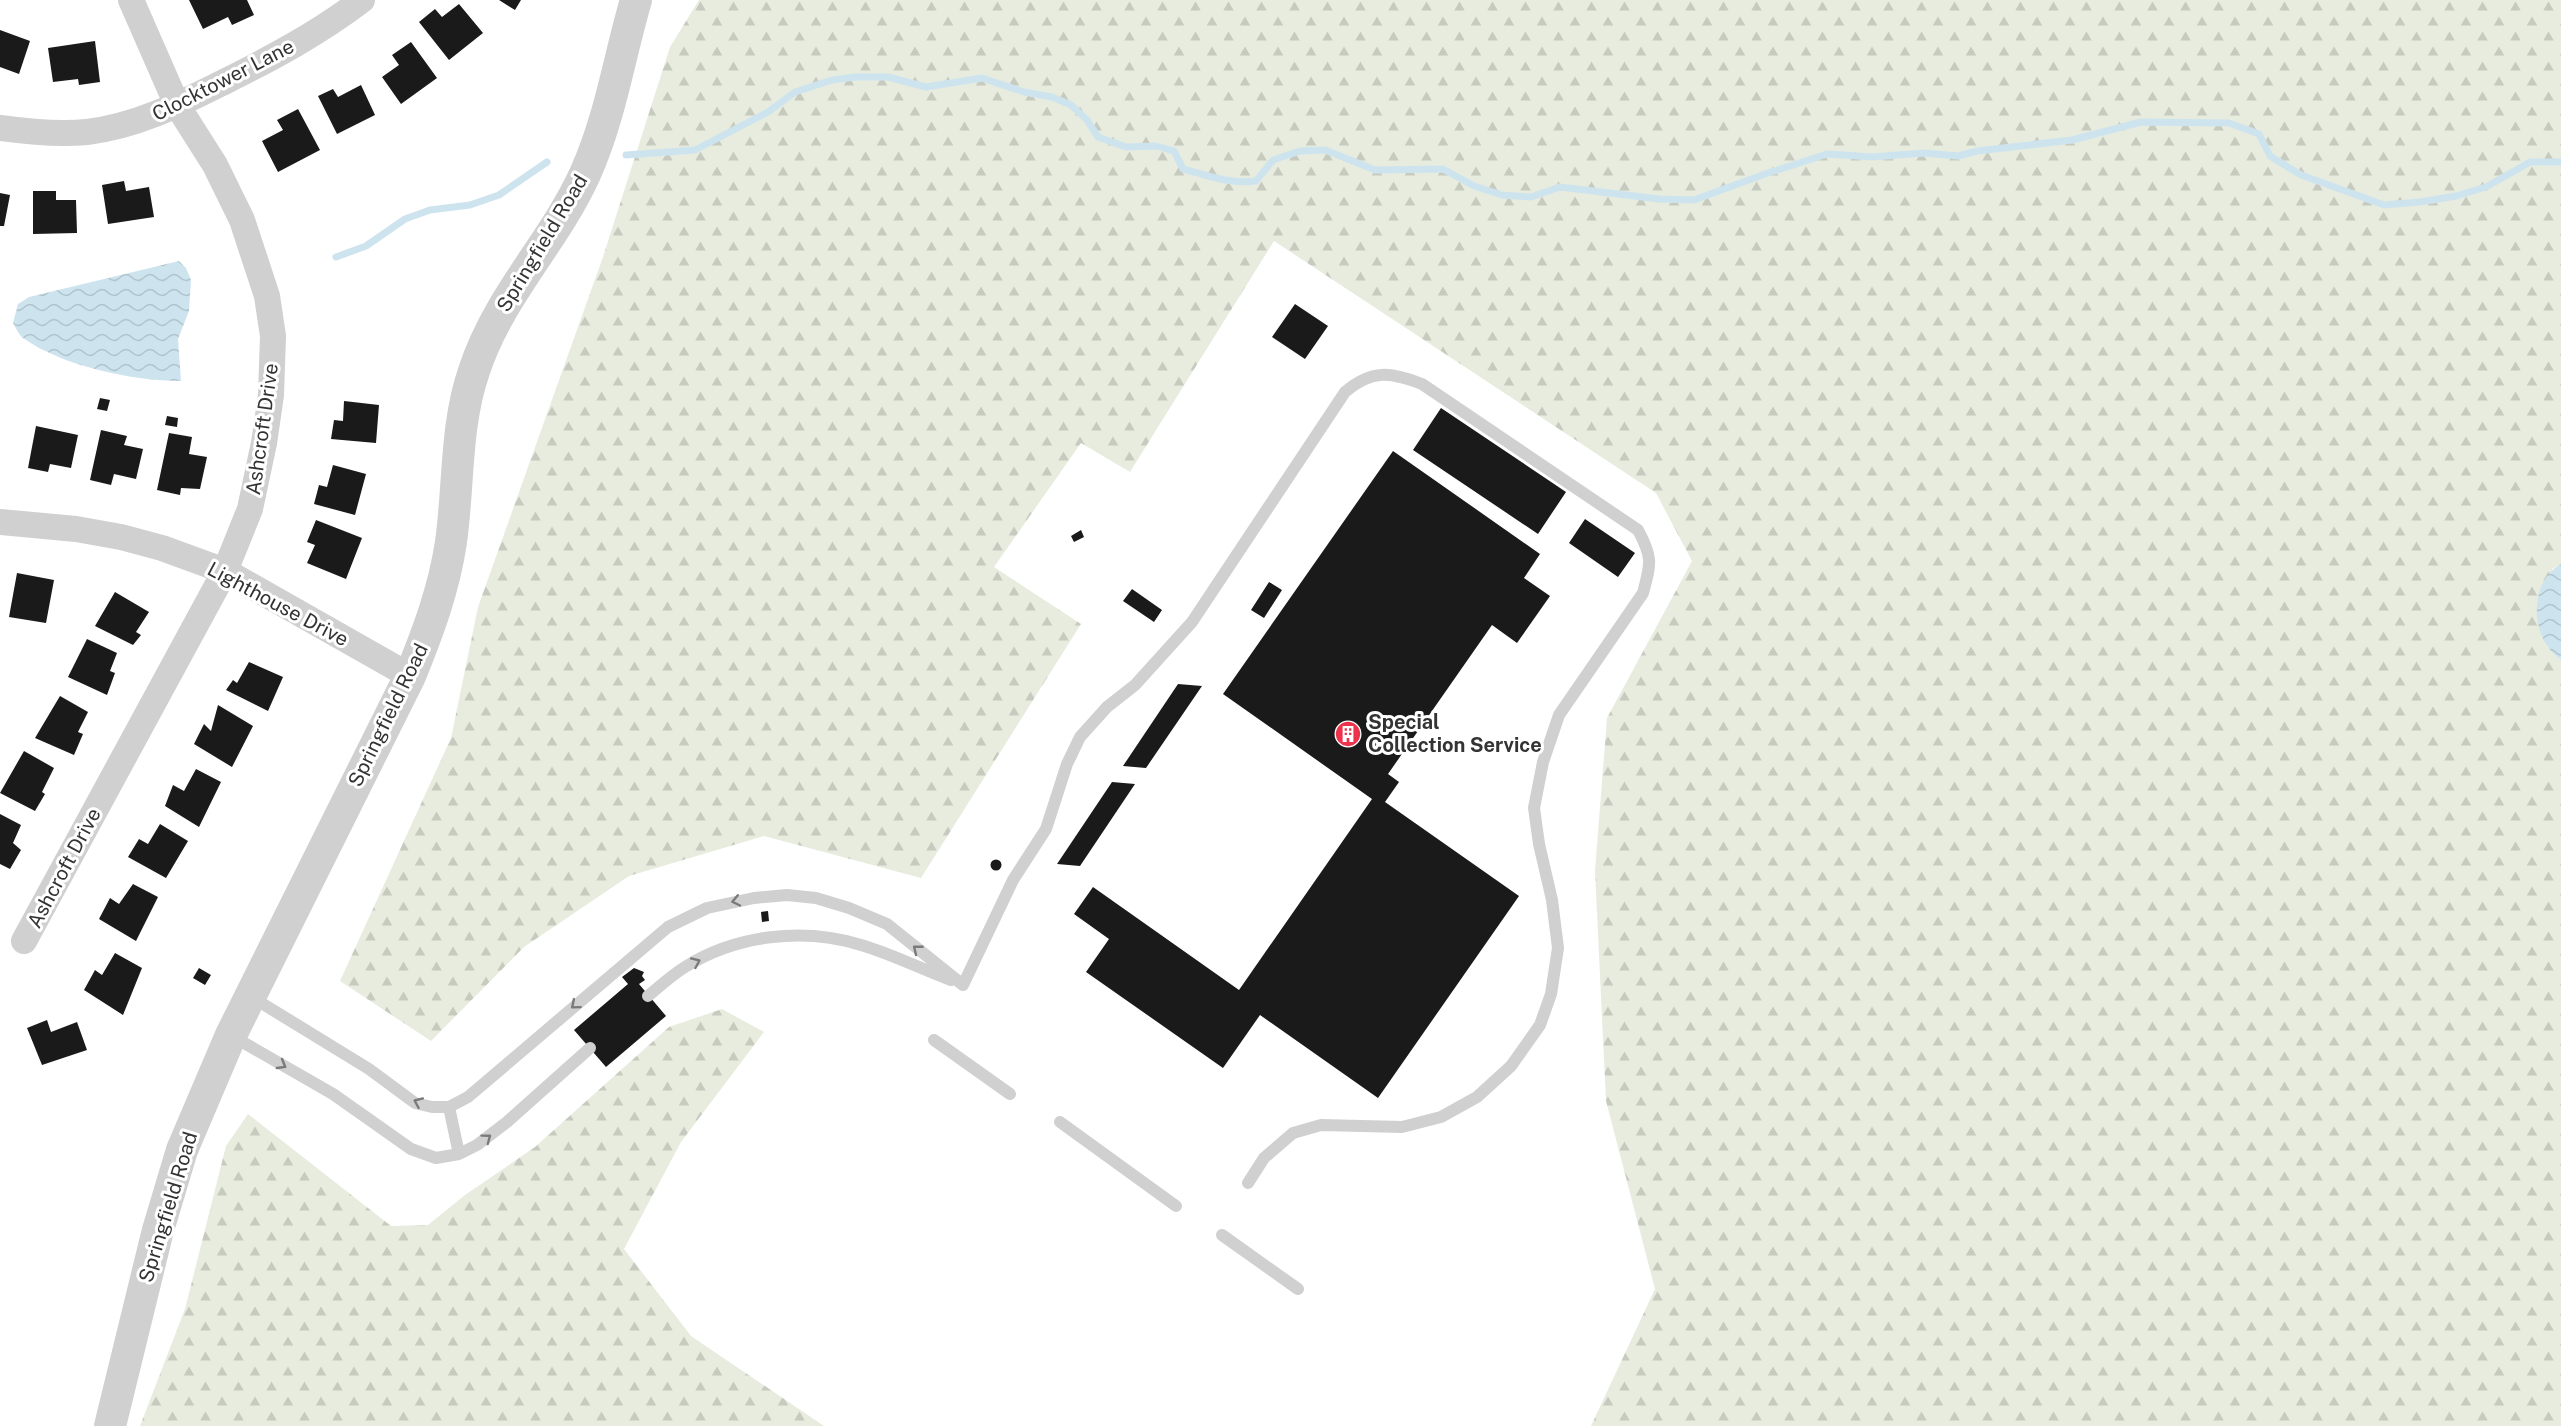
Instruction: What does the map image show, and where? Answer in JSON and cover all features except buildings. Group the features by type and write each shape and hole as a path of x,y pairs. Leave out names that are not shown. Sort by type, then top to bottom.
{"street":[{"name":"Ashcroft Drive","path":"24,941 225,571 250,509 260,465 271,395 273,336 267,296 242,220 215,165 177,105 131,0"},
{"name":"Clocktower Lane","path":"0,128 40,133 87,132 141,121 301,41 362,0"},
{"name":"Springfield Road","path":"110,1426 169,1190 203,1098 231,1035 410,676 438,604 447,568 459,438 465,401 473,372 484,343 515,285 569,205 585,174 606,113 636,0"},
{"name":"Lighthouse Drive","path":"0,522 76,529 121,537 162,548 225,571 410,676"}],"lane":[{"path":"963,985 1013,880 1046,829 1067,764 1080,737 1107,707 1135,685 1192,622 1345,392 1359,380 1375,375 1397,374 1422,384 1638,530 1650,552 1650,569 1643,593 1559,715 1543,762 1536,796 1534,808 1552,900 1558,948 1551,994 1540,1024 1511,1066 1477,1097 1441,1117 1402,1127 1321,1125 1293,1133 1264,1158 1248,1183"},
{"path":"250,996 369,1069 415,1103 432,1107 448,1107 468,1096 668,927 707,908 754,898 787,895 816,898 838,904 887,924 963,985"},
{"path":"648,996 685,967 729,947 760,938 797,934 833,938 862,945 963,985"},
{"path":"231,1035 333,1094 411,1149 436,1158 459,1154 477,1145 507,1122 590,1048"},
{"path":"934,1040 1010,1094"},
{"path":"448,1107 459,1154"},
{"path":"1060,1122 1176,1206"},
{"path":"1222,1235 1298,1288"}],"green space":[{"path":"699,0 2561,0 2561,564 2552,569 2547,646 2561,660 2561,1426 1591,1426 1655,1289 1606,1101 1595,871 1607,718 1692,561 1656,493 1274,241 1130,472 1081,443 994,567 1081,624 921,878 764,836 629,876 524,947 431,1041 340,981 451,738 478,607 603,257 670,47"},
{"path":"722,1009 764,1032 681,1142 624,1249 691,1336 824,1426 140,1426 185,1309 226,1146 248,1114 391,1226 428,1225 465,1195 535,1147 669,1027"}],"water":[{"path":"179,261 186,268 191,280 189,311 178,339 181,381 120,375 77,364 57,357 23,338 13,323 18,304 29,297"},
{"path":"2561,564 2561,660 2549,649 2542,637 2538,626 2537,602 2545,580"}],"waterway":[{"path":"626,155 695,150 768,112 795,92 832,80 888,77 926,87 982,78 1024,92 1052,97 1071,105 1087,120 1098,137 1126,147 1156,146 1174,151 1183,169 1219,179 1256,181 1273,160 1300,151 1325,150 1375,170 1443,169 1474,186 1502,195 1531,197 1560,187 1659,199 1694,200 1827,154 1872,157 1924,153 1958,156 1977,151 2072,140 2141,122 2229,123 2259,134 2270,156 2301,175 2384,205 2456,196 2486,187 2530,162 2561,162"},
{"path":"336,257 366,246 405,219 430,210 470,205 499,195 547,162"}],"place":[{"name":"Special Collection Service","path":"1348,734"}]}
